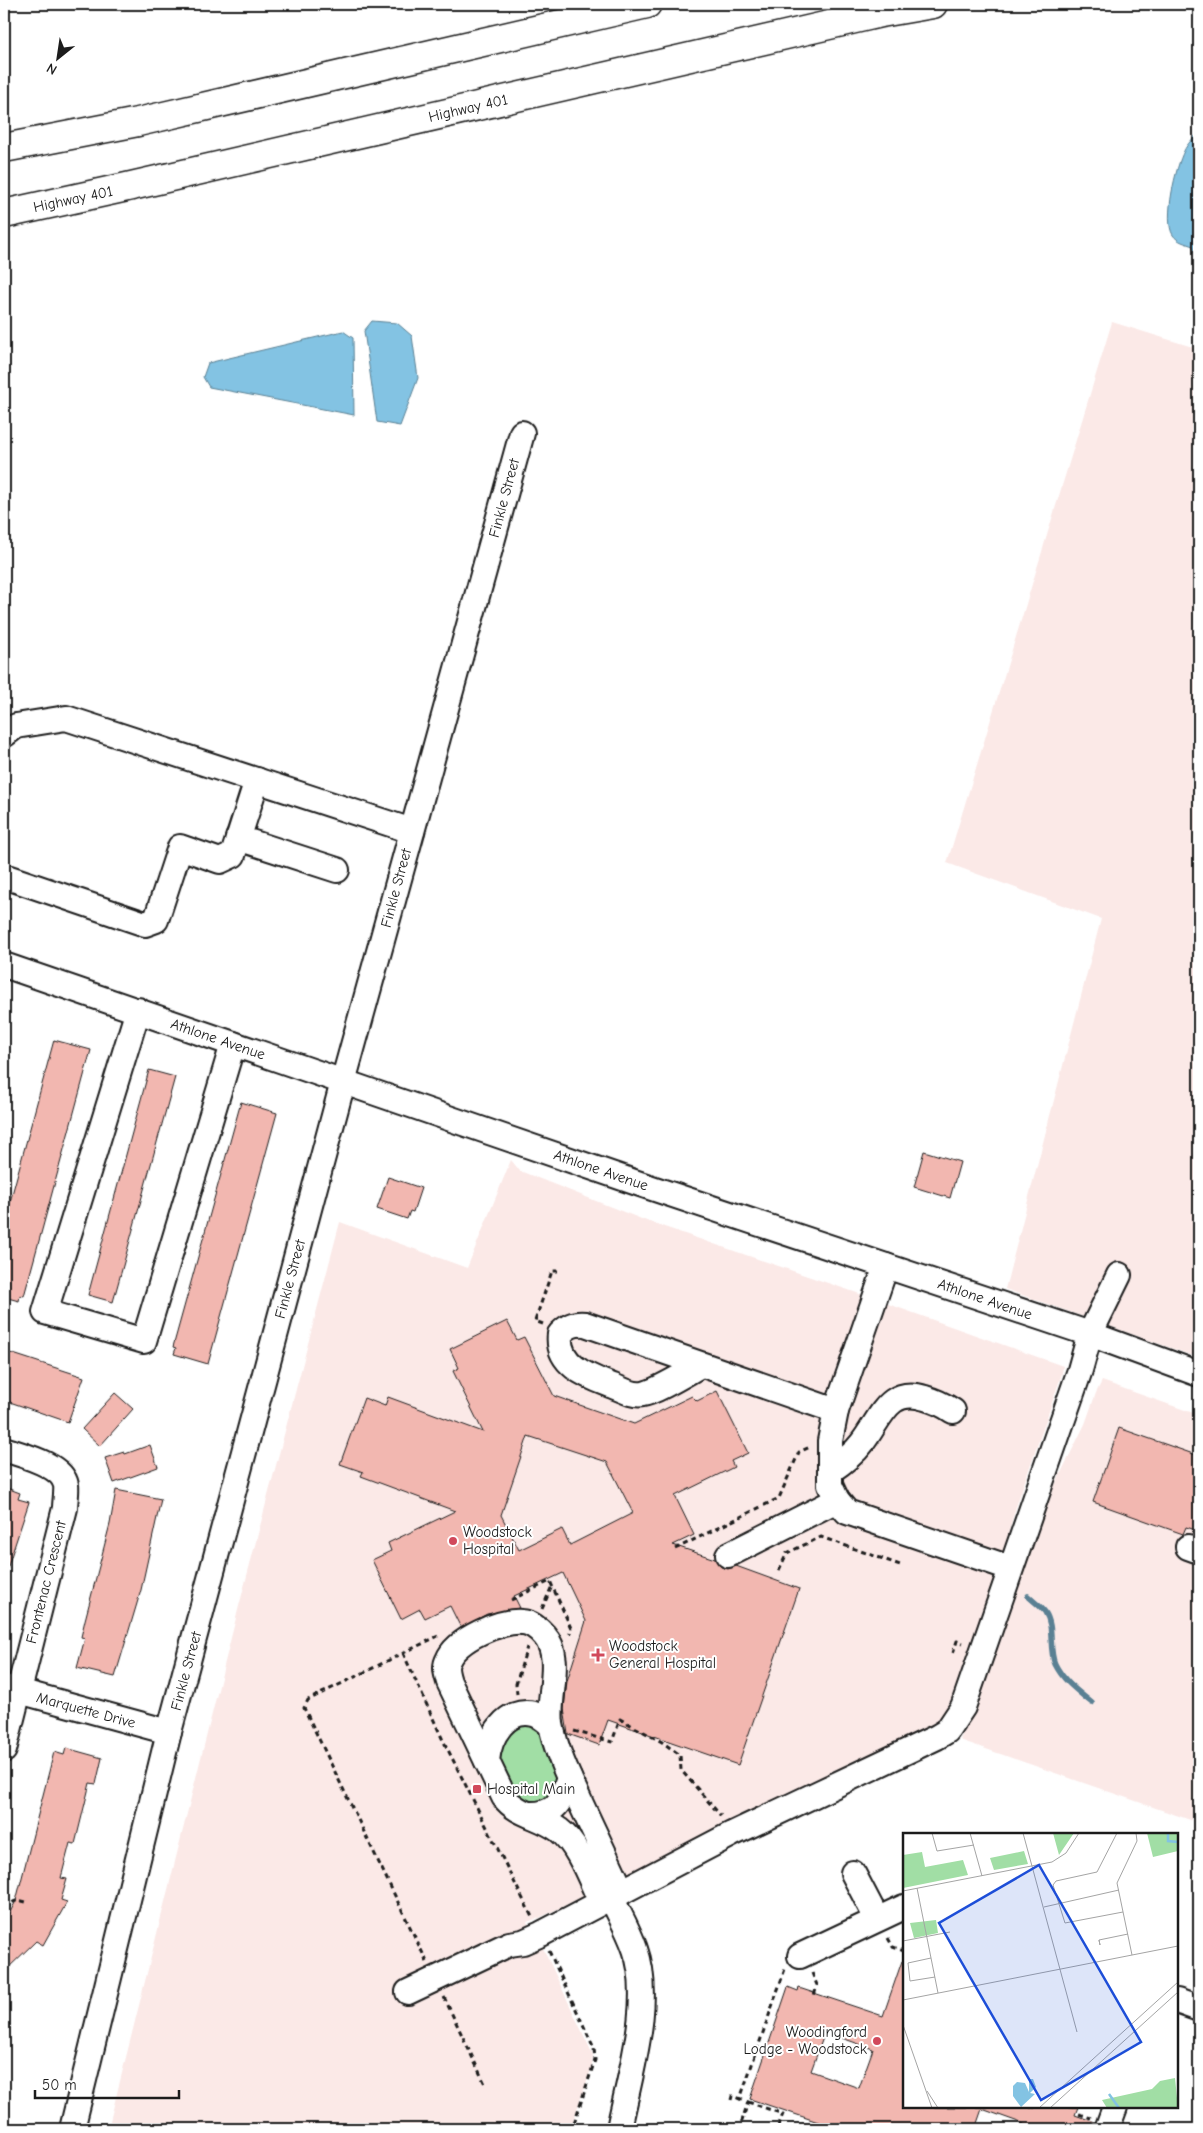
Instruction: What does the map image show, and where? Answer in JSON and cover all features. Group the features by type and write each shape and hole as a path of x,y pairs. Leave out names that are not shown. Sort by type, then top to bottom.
{"highway":[{"path":"4,148 147,120 647,4"},
{"name":"Highway 401","path":"4,214 881,13 933,4"},
{"path":"881,13 956,4"}],"street":[{"name":"Finkle Street","path":"72,2129 169,1732 343,1082 522,433"},
{"path":"4,735 16,726 66,718 412,831"},
{"path":"6,882 145,924 156,920 180,847 220,861 233,855 257,780"},
{"path":"238,838 337,870"},
{"name":"Athlone Avenue","path":"4,965 343,1082 1090,1334 1199,1374"},
{"path":"138,1010 45,1312 144,1341 232,1044"},
{"path":"886,1266 836,1411 830,1442 830,1485 837,1500 848,1512 1010,1568"},
{"path":"408,1992 509,1944 523,1942 541,1934 732,1834 938,1737 947,1731 963,1707 1080,1370 1090,1334 1119,1275"},
{"path":"701,1365 647,1393 634,1394 584,1375 560,1348 560,1334 570,1325 576,1323 585,1324 836,1411"},
{"path":"830,1471 850,1457 862,1444 890,1404 898,1398 913,1394 941,1403 953,1412"},
{"name":"Frontenac Crescent","path":"4,1449 46,1464 62,1477 66,1484 65,1508 11,1690 4,1750"},
{"path":"728,1555 837,1500"},
{"path":"612,1897 569,1839 548,1823 510,1805 497,1786 472,1726 446,1672 446,1662 458,1645 499,1624 524,1622 535,1627 545,1636 554,1652 550,1706 551,1725 612,1897 636,1950 641,1994 638,2033 619,2129"},
{"name":"Marquette Drive","path":"11,1690 169,1732"},
{"path":"487,1762 494,1734 507,1720 525,1713 536,1715 551,1725"},
{"path":"529,1814 541,1815 554,1808 564,1794 569,1778"},
{"path":"852,1873 878,1919"},
{"path":"800,1956 903,1907"},
{"path":"1178,2001 1199,2009"},
{"path":"1107,2129 1115,2108"}],"path":[{"path":"675,1549 779,1498 799,1452 818,1443 830,1442"},
{"path":"779,1570 787,1553 821,1537 903,1566"},
{"path":"518,1703 516,1684 535,1627 552,1586"},
{"path":"403,1653 442,1738 590,2036 595,2060 572,2129"},
{"path":"442,1738 472,1726"},
{"path":"6,1909 13,1901 26,1902"},
{"path":"740,2099 787,1964 800,1956"},
{"path":"731,2100 732,2096 782,2114 777,2129"},
{"path":"735,2129 742,2121 748,2102"}],"shaded area":[{"path":"1112,322 1199,349 1199,1358 1005,1289 1101,919 947,863"},
{"name":"Woodstock General Hospital","path":"511,1160 520,1171 644,1220 1063,1366 1062,1374 1016,1507 992,1589 952,1704 936,1724 919,1734 539,1918 527,1922 544,1950 593,2055 592,2067 570,2129 108,2129 239,1606 340,1222 467,1268"},
{"path":"1102,1381 1199,1415 1199,1823 960,1740 1012,1608 1047,1501 1085,1424"}],"green space":[{"path":"521,1722 540,1727 560,1784 539,1810 516,1796 499,1759 499,1744"}],"water":[{"path":"1199,133 1199,254 1195,254 1193,246 1179,241 1173,235 1169,218 1174,180 1181,158 1187,146"},
{"path":"372,321 397,323 412,336 418,378 400,426 377,422 364,331"},
{"path":"343,331 353,338 354,415 209,387 203,377 208,363"}],"building":[{"path":"54,1040 91,1050 24,1296 20,1295 19,1301 4,1297 4,1224"},
{"path":"149,1070 175,1077 113,1302 88,1295"},
{"path":"241,1102 277,1113 208,1364 174,1354 176,1348 173,1347"},
{"path":"924,1151 960,1162 950,1198 914,1187"},
{"path":"388,1177 421,1188 413,1212 410,1211 407,1219 377,1209"},
{"name":"Woodstock Hospital","path":"507,1321 517,1340 524,1337 554,1396 634,1424 692,1396 697,1401 717,1391 748,1453 731,1461 734,1467 675,1496 694,1535 673,1545 715,1559 721,1567 728,1569 736,1566 799,1589 738,1765 608,1720 599,1745 568,1734 564,1709 567,1681 586,1621 563,1573 514,1596 520,1608 487,1614 461,1628 450,1606 425,1618 420,1609 401,1619 372,1560 391,1551 388,1543 455,1511 361,1476 363,1472 340,1464 364,1398 385,1406 388,1397 483,1432 453,1371 459,1368 450,1349","holes":["528,1436 607,1462 633,1513 570,1545 562,1529 519,1550 501,1515"]},
{"path":"7,1352 84,1377 68,1422 4,1400 4,1361"},
{"path":"115,1393 133,1409 100,1446 82,1429"},
{"path":"1119,1428 1199,1456 1199,1531 1186,1527 1183,1534 1093,1502"},
{"path":"150,1445 158,1467 114,1483 105,1458 124,1452 125,1454"},
{"path":"4,1487 20,1493 18,1499 29,1502 6,1572 4,1571"},
{"path":"116,1490 161,1499 141,1590 115,1677 77,1668 85,1638 81,1637 110,1524"},
{"path":"66,1748 102,1758 96,1784 90,1783 75,1844 70,1843 61,1878 67,1879 61,1900 67,1902 43,1945 36,1941 4,1972 4,1923 16,1901 54,1752 64,1755"},
{"name":"Woodingford Lodge - Woodstock","path":"902,1961 903,2108 1078,2108 1075,2115 1095,2122 1094,2129 1023,2129 1024,2124 982,2109 975,2129 839,2129 750,2099 788,1987 798,1991 799,1988 883,2016","holes":["825,2032 873,2049 859,2088 811,2071"]}],"waterway":[{"path":"1028,1596 1043,1610 1048,1618 1055,1664 1072,1686 1092,1703"}],"place":[{"name":"Woodstock Hospital","path":"453,1541"},
{"name":"Woodstock General Hospital","path":"598,1655"},
{"name":"Hospital Main","path":"477,1789"},
{"name":"Woodingford Lodge - Woodstock","path":"877,2041"}]}
